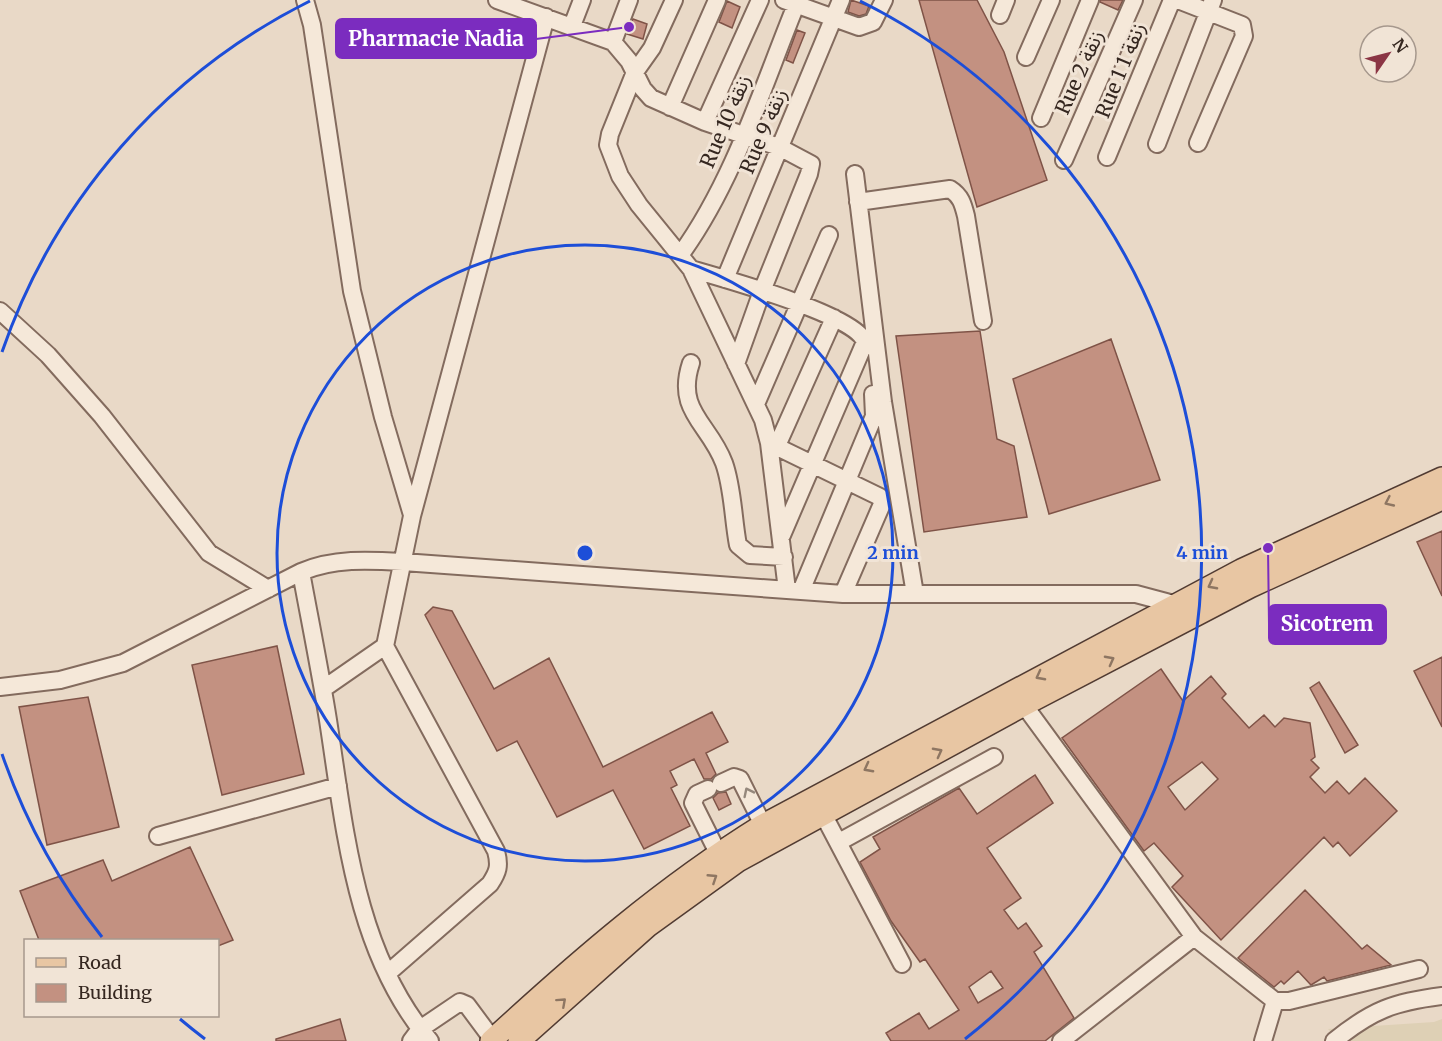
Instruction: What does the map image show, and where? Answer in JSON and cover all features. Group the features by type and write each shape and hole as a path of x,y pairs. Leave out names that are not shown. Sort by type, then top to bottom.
{"main road":[{"path":"492,1040 578,961 636,913 718,853 763,825 1241,570 1442,478"},
{"path":"519,1041 648,926 703,884 772,841 1024,705 1250,587 1442,499"}],"street":[{"path":"305,0 312,25 352,291 383,417 412,516"},
{"path":"497,0 541,10 572,26 613,42 622,50 651,98 705,122 779,147 808,161 811,168 762,291 736,364"},
{"path":"572,26 582,0"},
{"path":"613,42 629,0"},
{"path":"674,0 652,48 635,72 610,134 608,145 612,160 639,205 691,269 756,404 772,446 784,557 794,591"},
{"path":"670,107 717,0"},
{"path":"705,122 759,0"},
{"name":"Rue 9 زنقة","path":"725,279 841,0"},
{"path":"792,2 859,27 873,22 884,0"},
{"path":"1026,57 1051,0"},
{"path":"1041,118 1090,0"},
{"name":"Rue 2 زنقة","path":"1064,160 1134,0"},
{"name":"Rue 1 زنقة 1","path":"1107,157 1172,0"},
{"path":"1178,0 1210,6 1242,25 1244,36 1198,143"},
{"name":"Rue 10 زنقة","path":"681,254 708,213 743,136 792,2"},
{"path":"1157,144 1210,6"},
{"path":"388,973 490,884 498,872 499,862 496,851 385,646 412,516 541,10"},
{"path":"855,174 883,402 915,594"},
{"path":"858,202 950,189 956,193 962,200 966,216 983,321"},
{"path":"756,404 829,235"},
{"path":"691,269 798,303 834,318 859,331 865,342 874,416 848,482 794,591"},
{"path":"0,311 48,356 102,416 209,553 268,589"},
{"path":"772,446 834,318"},
{"path":"781,536 865,342"},
{"path":"691,363 685,382 691,409 725,465 738,545 750,555 784,557"},
{"path":"772,446 848,482 875,492 882,504 843,594"},
{"path":"0,689 60,680 123,663 316,565 344,561 403,562 843,594 1136,594 1177,603 1196,615"},
{"path":"301,572 361,909 388,973 421,1037 460,1002 467,1005 492,1040"},
{"path":"323,689 385,646"},
{"path":"1024,705 1194,937 1275,1001 1288,1001 1419,969"},
{"path":"839,842 994,757"},
{"path":"718,853 693,803 697,794 734,777 740,779 763,825"},
{"path":"158,836 338,786"},
{"path":"823,814 902,963"},
{"path":"1061,1041 1194,937"},
{"path":"1334,1041 1378,1011 1395,1003 1442,996"},
{"path":"1263,1041 1275,1001"}],"shaded area":[{"path":"1442,1019 1442,1041 1339,1041 1328,1029 1434,1022"}],"building":[{"path":"851,0 869,6 866,14 859,16 848,12"},
{"path":"919,0 977,0 1004,52 1047,180 977,207"},
{"path":"1100,0 1123,0 1118,10"},
{"path":"727,1 740,7 732,28 719,22"},
{"path":"633,19 647,24 643,39 627,34"},
{"path":"797,30 805,33 793,63 786,60"},
{"path":"980,331 997,439 1014,446 1027,517 924,532 896,336"},
{"path":"1111,339 1160,480 1049,514 1013,379"},
{"path":"1442,531 1442,596 1417,542"},
{"path":"433,607 452,611 494,689 549,658 603,767 712,712 728,742 706,753 716,774 711,779 704,779 694,759 670,771 677,785 671,788 690,826 644,849 613,790 557,817 517,741 497,751 425,615"},
{"path":"277,646 304,774 222,795 192,665"},
{"path":"1442,657 1442,727 1414,671"},
{"path":"1161,669 1183,701 1211,676 1226,694 1222,698 1249,728 1264,715 1275,727 1284,718 1310,723 1315,757 1311,760 1319,768 1310,777 1325,793 1337,781 1349,794 1365,778 1397,811 1350,856 1338,842 1333,847 1324,837 1221,940 1172,887 1183,876 1154,843 1144,851 1062,738","holes":["1202,762 1218,779 1185,810 1168,787"]},
{"path":"1319,682 1358,745 1345,753 1310,688"},
{"path":"88,697 119,827 47,845 19,707"},
{"path":"1035,775 1053,803 987,848 1021,898 1004,910 1018,929 1026,923 1042,946 1034,952 1074,1018 1045,1041 891,1041 886,1033 919,1013 929,1029 959,1010 925,959 920,962 891,921 860,862 880,849 873,837 959,788 977,814","holes":["991,971 1003,988 978,1003 969,987"]},
{"path":"726,792 731,804 719,810 713,798 718,793"},
{"path":"190,847 233,940 219,946 219,939 39,939 20,891 103,860 112,881"},
{"path":"1305,890 1362,949 1367,945 1391,965 1327,981 1324,977 1311,985 1298,971 1284,984 1281,981 1274,987 1238,958"},
{"path":"340,1019 346,1041 276,1041 276,1039"}],"place":[{"name":"Pharmacie Nadia","path":"629,27"},
{"name":"Sicotrem","path":"1268,548"}]}
